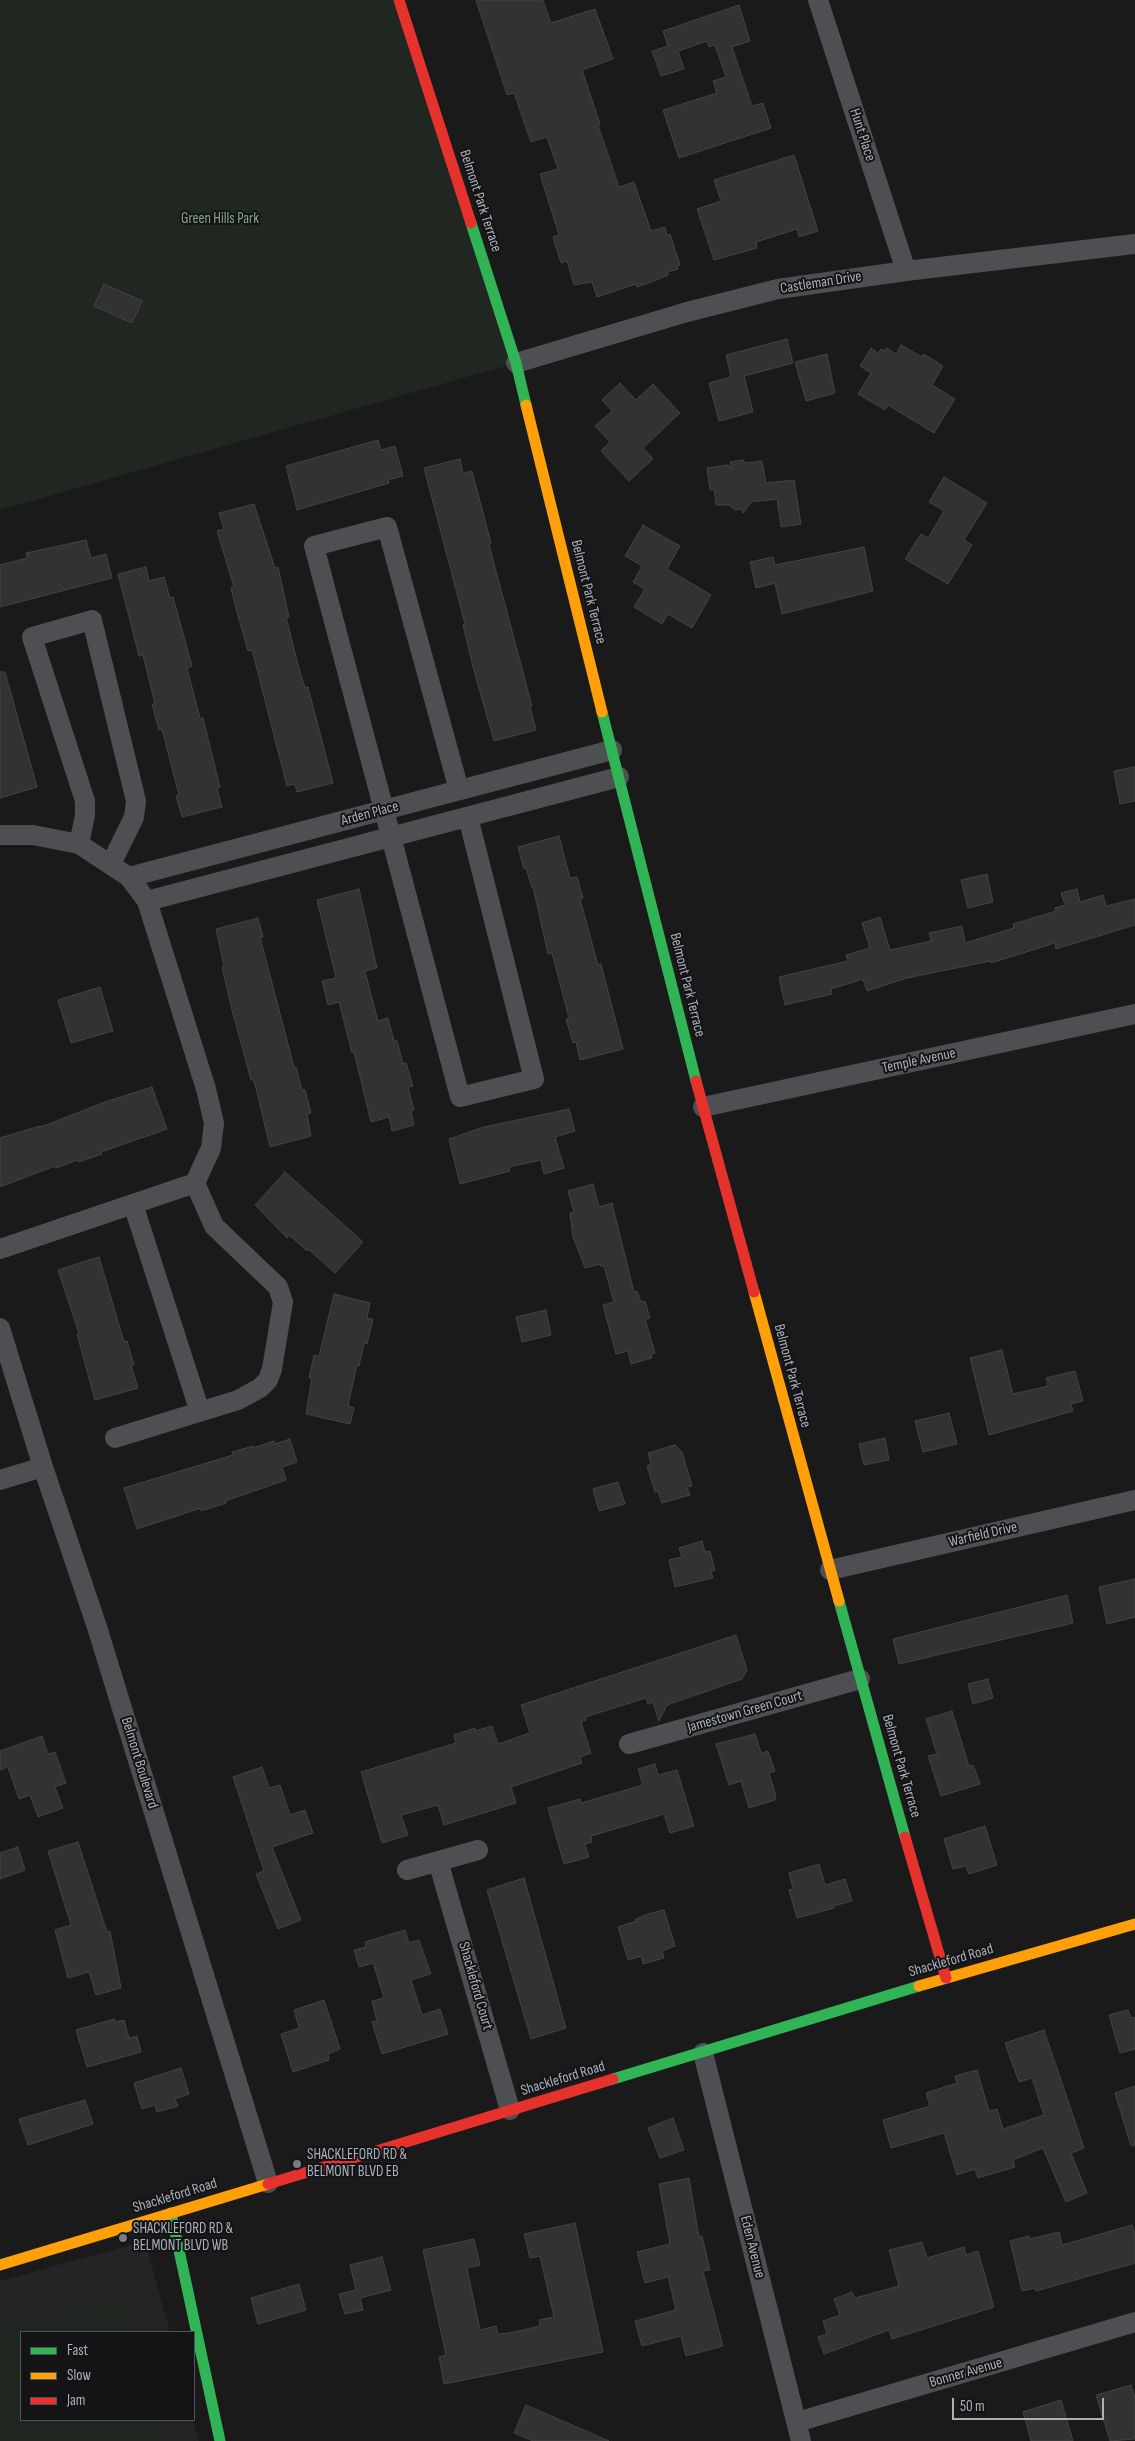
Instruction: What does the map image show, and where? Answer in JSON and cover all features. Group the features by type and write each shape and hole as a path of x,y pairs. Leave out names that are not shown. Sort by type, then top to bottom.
{"street":[{"name":"Belmont Park Terrace","path":"399,0 516,364 703,1107 860,1679 946,1978"},
{"name":"Hunt Place","path":"818,0 906,271"},
{"name":"Castleman Drive","path":"516,364 728,301 823,281 1135,244"},
{"path":"459,790 387,527 314,546 460,1097 534,1079 468,817"},
{"path":"79,844 85,815 85,801 32,636 92,620 136,801 134,818 111,864"},
{"name":"Arden Place","path":"129,877 612,750"},
{"name":"Arden Place","path":"147,901 619,777"},
{"path":"0,835 33,835 79,844 129,877 147,901 206,1089 214,1123 211,1148 195,1183 0,1249"},
{"name":"Temple Avenue","path":"703,1107 1135,1014"},
{"path":"115,1438 252,1394 268,1380 272,1369 283,1302 278,1287 214,1226 195,1183"},
{"path":"133,1204 200,1412"},
{"name":"Belmont Boulevard","path":"3,1337 43,1467 97,1627 268,2183"},
{"path":"0,1480 43,1467"},
{"name":"Warfield Drive","path":"830,1570 1135,1500"},
{"name":"Jamestown Green Court","path":"629,1744 860,1679"},
{"path":"407,1870 478,1850"},
{"name":"Shackleford Court","path":"438,1861 510,2110"},
{"name":"Shackleford Road","path":"0,2265 946,1978 1135,1924"},
{"name":"Eden Avenue","path":"703,2053 799,2431"},
{"path":"171,2213 220,2441"},
{"name":"Bonner Avenue","path":"799,2431 1135,2322"}],"shaded area":[{"path":"145,2241 170,2331 20,2331 20,2421 193,2421 199,2441 0,2441 0,2281"}],"green space":[{"name":"Green Hills Park","path":"0,0 399,0 516,363 0,510"},
{"path":"124,2302 132,2331 20,2331 20,2421 155,2421 160,2441 0,2441 0,2335"}],"building":[{"path":"476,0 543,0 551,23 595,9 613,59 582,70 600,124 598,125 619,187 634,182 651,231 665,227 667,235 670,234 680,265 677,266 678,269 637,287 636,284 597,297 592,282 574,285 567,261 561,263 553,237 559,235 540,174 558,169 547,137 531,142 514,93 507,95"},
{"path":"739,5 750,41 732,47 752,106 763,103 771,128 679,158 663,110 717,93 713,81 726,77 715,45 709,47 707,41 678,51 684,69 661,76 652,51 668,46 663,31"},
{"path":"794,155 818,231 799,237 797,229 756,242 757,248 714,260 697,209 721,201 714,180"},
{"path":"104,284 142,301 132,323 94,306"},
{"path":"787,339 793,363 744,376 753,412 719,421 709,383 731,377 726,355"},
{"path":"901,345 922,357 924,354 943,366 932,385 955,399 934,433 888,405 885,410 858,394 871,373 860,366 871,348 878,353 881,349 884,351 886,348 896,354"},
{"path":"827,354 835,393 806,401 795,362"},
{"path":"620,383 636,400 653,384 680,413 643,448 653,459 629,481 601,451 610,442 595,426 612,411 602,400"},
{"path":"378,440 381,450 395,446 403,476 388,480 389,483 297,510 286,466"},
{"path":"460,459 463,473 472,471 491,543 489,544 532,706 530,707 536,730 494,741 474,671 463,625 465,624 424,468"},
{"path":"743,460 746,463 762,461 766,483 794,480 801,524 781,527 777,499 751,502 743,513 742,509 735,510 729,505 716,505 714,489 710,490 707,468 728,465 732,469 730,462"},
{"path":"944,477 987,503 964,540 972,545 948,584 905,559 921,534 928,538 944,511 929,502"},
{"path":"254,504 275,568 278,567 289,617 286,617 298,665 305,688 308,687 333,783 297,792 295,784 287,786 252,650 248,651 231,588 234,587 217,531 224,529 219,513"},
{"path":"643,525 680,546 667,569 711,595 692,628 668,614 662,624 634,607 645,589 633,582 642,566 625,556"},
{"path":"86,540 91,558 106,554 112,578 0,607 0,565 27,558 26,553"},
{"path":"864,547 873,591 782,614 775,583 756,588 750,562 773,557 775,565"},
{"path":"146,567 149,581 164,577 170,598 173,597 192,666 187,668 200,718 203,718 220,787 217,788 222,807 182,817 176,796 179,795 162,729 159,730 152,704 155,704 143,655 139,656 118,574"},
{"path":"0,672 5,672 37,787 0,798"},
{"path":"1135,767 1135,801 1120,804 1114,771"},
{"path":"559,836 570,878 577,877 583,898 580,899 598,965 601,964 623,1049 580,1060 576,1042 573,1043 566,1019 569,1018 552,953 548,954 533,887 526,868 524,869 518,847"},
{"path":"987,874 993,902 968,908 961,880"},
{"path":"359,889 377,968 365,971 378,1021 388,1018 394,1041 397,1041 403,1064 406,1063 413,1086 408,1087 414,1110 411,1111 414,1125 392,1131 389,1117 371,1122 354,1052 352,1053 339,1002 328,1005 322,981 336,978 317,900"},
{"path":"1077,889 1080,902 1103,895 1106,906 1135,899 1135,925 1056,949 1055,943 991,963 990,961 907,978 867,991 863,979 831,989 832,994 785,1005 779,977 848,961 846,955 870,948 862,923 880,917 890,950 931,941 929,933 962,926 965,943 1014,928 1013,924 1056,911 1055,908 1065,905 1061,893"},
{"path":"258,918 263,937 260,937 294,1067 296,1067 302,1090 305,1090 311,1113 307,1114 311,1136 270,1147 254,1080 251,1080 232,1010 216,929"},
{"path":"100,987 113,1031 71,1043 58,1000"},
{"path":"152,1087 167,1129 101,1152 102,1154 79,1162 78,1160 56,1168 55,1166 0,1187 0,1138 41,1127 105,1102"},
{"path":"569,1109 575,1131 555,1137 564,1168 544,1174 541,1160 509,1167 510,1171 460,1184 449,1139 484,1127"},
{"path":"285,1172 363,1242 335,1273 289,1235 287,1238 255,1205"},
{"path":"593,1184 599,1207 612,1203 634,1292 637,1291 641,1302 645,1301 650,1318 645,1319 655,1353 651,1354 652,1358 631,1364 628,1351 616,1354 603,1305 614,1302 604,1266 600,1266 600,1264 585,1268 573,1237 570,1213 574,1212 568,1191"},
{"path":"99,1257 124,1342 127,1341 134,1365 131,1365 138,1388 95,1400 77,1334 79,1333 58,1270"},
{"path":"334,1294 370,1303 367,1318 373,1319 367,1344 364,1343 359,1366 357,1365 348,1406 354,1408 350,1424 306,1414 312,1378 309,1378 314,1355 319,1356"},
{"path":"546,1310 551,1335 522,1342 516,1317"},
{"path":"1002,1350 1013,1394 1048,1386 1046,1378 1075,1371 1083,1401 1071,1404 1073,1411 989,1435 970,1358"},
{"path":"949,1413 957,1444 923,1452 915,1421"},
{"path":"885,1438 889,1460 864,1465 859,1444"},
{"path":"290,1439 297,1462 282,1467 286,1480 225,1501 226,1503 201,1511 201,1508 137,1529 124,1488 233,1455 232,1452 274,1441 275,1444"},
{"path":"675,1445 682,1452 692,1486 687,1487 690,1495 662,1503 658,1491 655,1492 647,1466 651,1464 648,1453"},
{"path":"618,1482 625,1504 599,1511 593,1489"},
{"path":"702,1541 705,1552 710,1551 715,1570 711,1572 713,1578 675,1587 669,1560 682,1557 679,1548"},
{"path":"1135,1579 1135,1617 1107,1624 1099,1587"},
{"path":"1067,1595 1073,1623 899,1664 893,1639"},
{"path":"736,1635 747,1670 742,1679 667,1705 659,1721 653,1702 648,1704 646,1698 585,1717 586,1720 581,1722 591,1753 580,1757 582,1763 511,1787 516,1803 444,1825 438,1805 401,1815 408,1835 382,1843 361,1772 456,1743 454,1735 475,1728 475,1731 492,1726 498,1744 530,1733 521,1705"},
{"path":"988,1679 993,1698 973,1704 968,1684"},
{"path":"952,1711 969,1766 973,1765 980,1784 941,1796 928,1756 937,1754 926,1719"},
{"path":"755,1734 761,1753 768,1751 775,1771 769,1773 776,1796 775,1800 749,1808 741,1781 729,1785 716,1744"},
{"path":"42,1736 48,1754 55,1752 66,1783 55,1787 63,1808 38,1817 30,1795 19,1799 8,1767 0,1770 0,1751"},
{"path":"655,1764 658,1775 677,1770 694,1826 670,1833 664,1814 591,1836 592,1842 585,1844 589,1857 564,1864 548,1808 580,1799 581,1803 643,1785 638,1769"},
{"path":"262,1767 269,1788 280,1785 290,1815 305,1810 313,1833 272,1847 301,1920 278,1929 256,1874 264,1871 233,1777"},
{"path":"985,1826 997,1865 969,1874 966,1866 953,1869 944,1839"},
{"path":"78,1842 107,1932 110,1931 121,1988 96,1995 89,1972 68,1978 55,1930 71,1925 48,1851"},
{"path":"18,1847 25,1870 0,1879 0,1853"},
{"path":"819,1864 825,1885 845,1879 852,1901 797,1918 789,1890 793,1889 789,1873"},
{"path":"524,1878 566,2028 531,2039 487,1890"},
{"path":"664,1910 675,1946 662,1951 664,1958 643,1964 641,1956 628,1960 618,1927 636,1921 636,1919 648,1914"},
{"path":"405,1930 409,1943 419,1940 431,1974 411,1980 422,2015 440,2009 448,2034 382,2054 372,2022 377,2021 372,2001 384,1998 373,1963 359,1967 354,1950 366,1947 365,1942"},
{"path":"324,2000 340,2049 328,2054 329,2060 293,2072 281,2034 299,2028 294,2010"},
{"path":"1128,2010 1131,2018 1135,2017 1135,2049 1120,2053 1109,2015"},
{"path":"114,2019 115,2022 124,2020 129,2038 137,2036 141,2052 87,2067 76,2030"},
{"path":"1044,2030 1084,2148 1071,2153 1087,2193 1066,2202 1043,2148 1013,2160 1015,2167 978,2178 975,2169 957,2175 944,2133 891,2148 883,2120 930,2106 926,2093 957,2083 955,2076 977,2070 989,2111 997,2109 1003,2129 1044,2115 1032,2078 1019,2082 1005,2043"},
{"path":"181,2068 189,2094 175,2099 178,2106 157,2112 155,2105 142,2109 134,2083"},
{"path":"1135,2086 1135,2145 1131,2146 1115,2093"},
{"path":"85,2100 93,2124 28,2145 19,2119"},
{"path":"673,2118 684,2150 660,2158 648,2128"},
{"path":"689,2178 699,2237 702,2236 710,2270 703,2271 723,2346 686,2356 681,2336 642,2346 635,2321 676,2310 668,2277 645,2283 637,2252 670,2244 659,2184"},
{"path":"575,2223 603,2352 444,2384 439,2357 446,2355 423,2250 474,2239 480,2265 467,2268 480,2330 496,2326 498,2334 509,2333 540,2326 539,2320 554,2317 540,2256 530,2258 524,2234"},
{"path":"1132,2225 1135,2235 1135,2263 1036,2291 1035,2288 1022,2291 1010,2241 1029,2236 1030,2239 1059,2232 1062,2245"},
{"path":"922,2242 927,2258 964,2247 966,2255 978,2251 994,2307 892,2339 889,2330 824,2354 818,2337 827,2334 823,2321 840,2315 834,2299 852,2292 855,2298 899,2286 889,2250"},
{"path":"382,2257 391,2290 360,2298 363,2310 345,2314 339,2294 356,2290 350,2265"},
{"path":"299,2284 306,2310 258,2324 251,2298"},
{"path":"1131,2385 1135,2397 1135,2439 1110,2441 1096,2395"},
{"path":"1061,2400 1073,2441 1031,2441 1023,2412"},
{"path":"526,2405 609,2441 533,2441 514,2433"}],"traffic: fast":[{"path":"471,223 516,363 526,405"},
{"path":"602,712 696,1081"},
{"path":"839,1601 905,1837"},
{"path":"613,2079 919,1986"},
{"path":"171,2213 220,2441"}],"traffic: slow":[{"path":"526,405 602,712"},
{"path":"754,1292 839,1601"},
{"path":"919,1986 1135,1924"},
{"path":"0,2265 268,2184"}],"traffic: jam":[{"path":"399,0 471,223"},
{"path":"696,1081 754,1292"},
{"path":"905,1837 946,1978"},
{"path":"268,2184 613,2079"}],"place":[{"name":"SHACKLEFORD RD & BELMONT BLVD EB","path":"297,2164"},
{"name":"SHACKLEFORD RD & BELMONT BLVD WB","path":"123,2238"}]}
